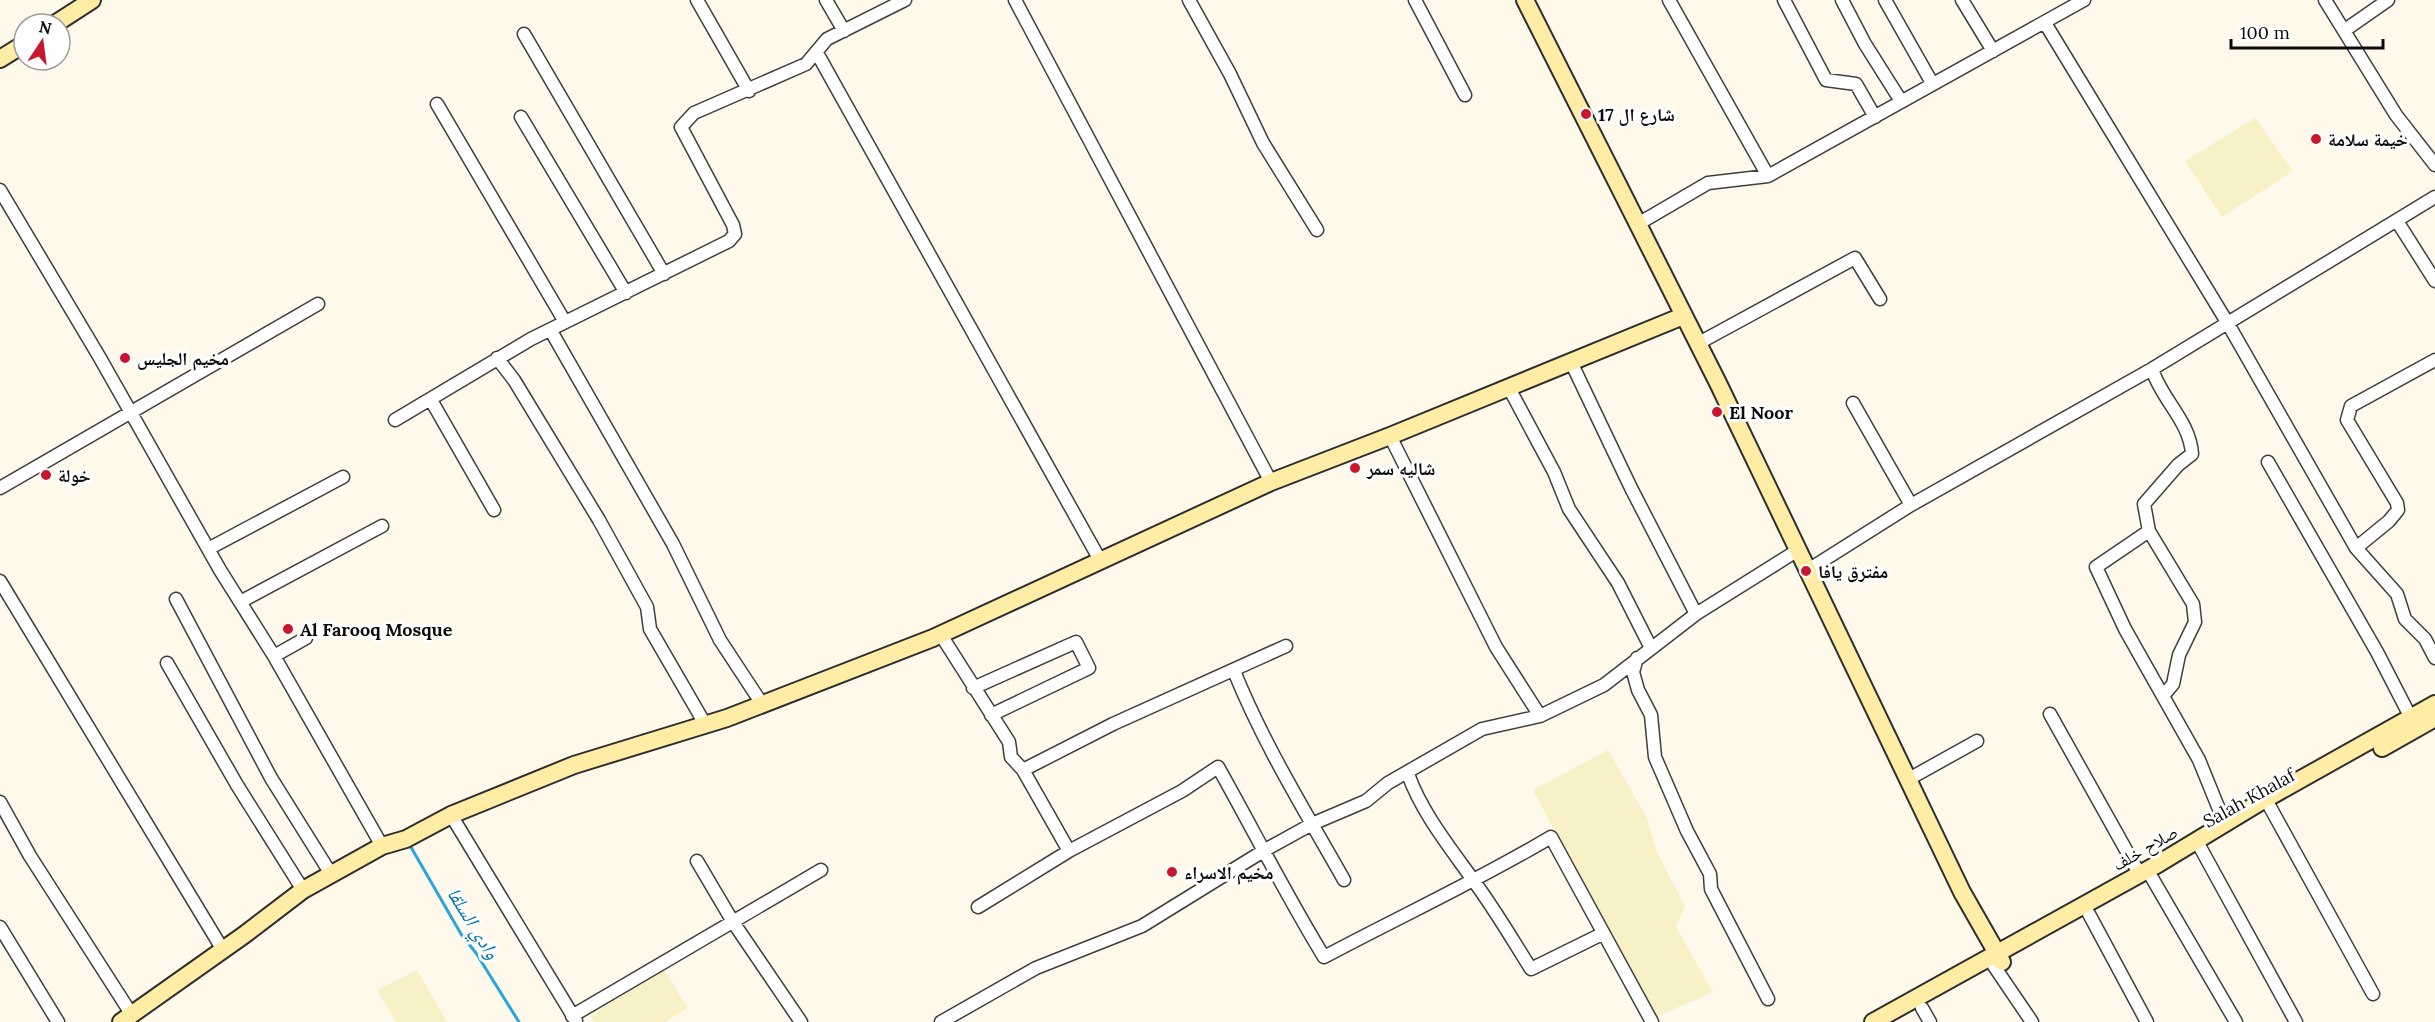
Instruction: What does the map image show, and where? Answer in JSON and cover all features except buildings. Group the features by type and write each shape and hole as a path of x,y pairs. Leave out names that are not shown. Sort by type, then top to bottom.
{"street":[{"path":"72,13 92,0"},
{"path":"697,0 749,91"},
{"path":"826,0 844,30"},
{"path":"394,420 431,400 497,358 729,241 735,234 733,225 681,127 694,113 749,91 806,64 827,39 905,0"},
{"path":"1015,0 1271,482"},
{"path":"1189,0 1230,74 1263,142 1317,230"},
{"path":"1415,0 1465,95"},
{"path":"1525,0 1808,570 1962,892 2032,1022"},
{"path":"1669,0 1768,176"},
{"path":"1785,0 1826,80 1856,84 1875,117"},
{"path":"1842,0 1865,44 1901,101"},
{"path":"1885,0 1932,83"},
{"path":"1962,0 1993,51"},
{"path":"2325,0 2396,115 2435,165"},
{"path":"2345,30 2388,0"},
{"path":"1643,221 1708,183 1768,176 1932,83 2045,23 2079,1"},
{"path":"2045,23 2227,322 2356,548 2397,594 2404,619 2425,639 2435,658"},
{"path":"525,34 664,274"},
{"path":"817,53 1100,560"},
{"path":"437,104 565,322"},
{"path":"521,117 626,293"},
{"path":"0,190 132,413 208,549 274,656 382,846"},
{"path":"1808,570 1911,505 2152,369 2435,197"},
{"path":"2397,221 2435,281"},
{"path":"1697,344 1855,258 1880,299"},
{"path":"0,488 318,304"},
{"path":"0,802 126,1018 303,890 382,846 406,839 451,814 574,765 728,718 941,634 1271,482 1390,436 1683,316"},
{"path":"551,331 673,544 720,640 762,704"},
{"path":"497,358 514,380 599,520 647,607 650,629 705,724"},
{"path":"2356,548 2389,521 2398,510 2397,503 2347,420 2351,406 2435,360"},
{"path":"1571,362 1630,488 1696,614"},
{"path":"2152,369 2156,381 2191,437 2192,454 2178,465 2144,504 2149,531 2193,604 2195,622 2179,654 2173,684 2163,696"},
{"path":"1509,388 1554,472 1569,509 1618,583 1651,648"},
{"path":"431,400 494,510"},
{"path":"1853,403 1911,505"},
{"path":"1390,436 1496,647 1540,717"},
{"path":"2268,462 2377,652 2411,718"},
{"path":"208,549 343,477"},
{"path":"240,602 382,526"},
{"path":"2149,531 2096,567 2125,629 2199,760 2225,824"},
{"path":"941,1022 1036,968 1142,926 1265,850 1312,824 1366,801 1388,783 1408,774 1482,729 1540,717 1604,685 1696,614 1798,550"},
{"path":"0,581 223,950"},
{"path":"176,599 271,777 331,874"},
{"path":"941,634 1008,742 1011,757 1023,770 1069,851"},
{"path":"274,656 306,638"},
{"path":"973,688 1076,642 1089,668 991,715"},
{"path":"1023,770 1113,724 1286,646"},
{"path":"1637,658 1633,672 1638,690 1651,715 1655,757 1687,831 1710,874 1711,889 1768,999"},
{"path":"167,663 237,785 303,890"},
{"path":"1234,671 1255,722 1344,880"},
{"name":"صلاح خلف","path":"1873,1022 1998,960 2146,877 2225,824 2435,704"},
{"path":"2050,714 2146,877 2236,1022"},
{"name":"Salah Khalaf","path":"1896,1022 1926,1015 1998,960 2089,914 2146,877 2435,718"},
{"path":"1907,780 1977,741"},
{"path":"978,907 1069,851 1144,813 1218,767 1265,850 1290,902 1324,957 1474,880 1551,837 1652,1022"},
{"path":"1408,774 1416,797 1444,841 1474,880 1531,969 1602,934"},
{"path":"2270,807 2373,994"},
{"path":"451,814 574,1019 821,870"},
{"path":"2200,847 2296,1022"},
{"path":"697,861 734,922 801,1022"},
{"path":"2089,914 2147,1022"},
{"path":"0,927 58,1022"}],"shaded area":[{"path":"2255,118 2293,171 2222,217 2185,161"},
{"path":"1608,750 1647,818 1657,852 1685,906 1676,927 1713,992 1656,1017 1533,790"},
{"path":"417,970 447,1022 396,1022 377,990"},
{"path":"664,970 688,1008 665,1022 594,1022 590,1016"}],"waterway":[{"name":"وادي السلقا","path":"408,842 461,934 476,953 519,1022"}],"place":[{"name":"شارع ال 17","path":"1586,114"},
{"name":"خيمة سلامة","path":"2316,139"},
{"name":"مخيم الجليس","path":"125,358"},
{"name":"El Noor","path":"1717,412"},
{"name":"شاليه سمر","path":"1355,468"},
{"name":"خولة","path":"46,475"},
{"name":"مفترق يافا","path":"1806,571"},
{"name":"Al Farooq Mosque","path":"288,629"},
{"name":"مخيم الاسراء","path":"1172,872"}]}
